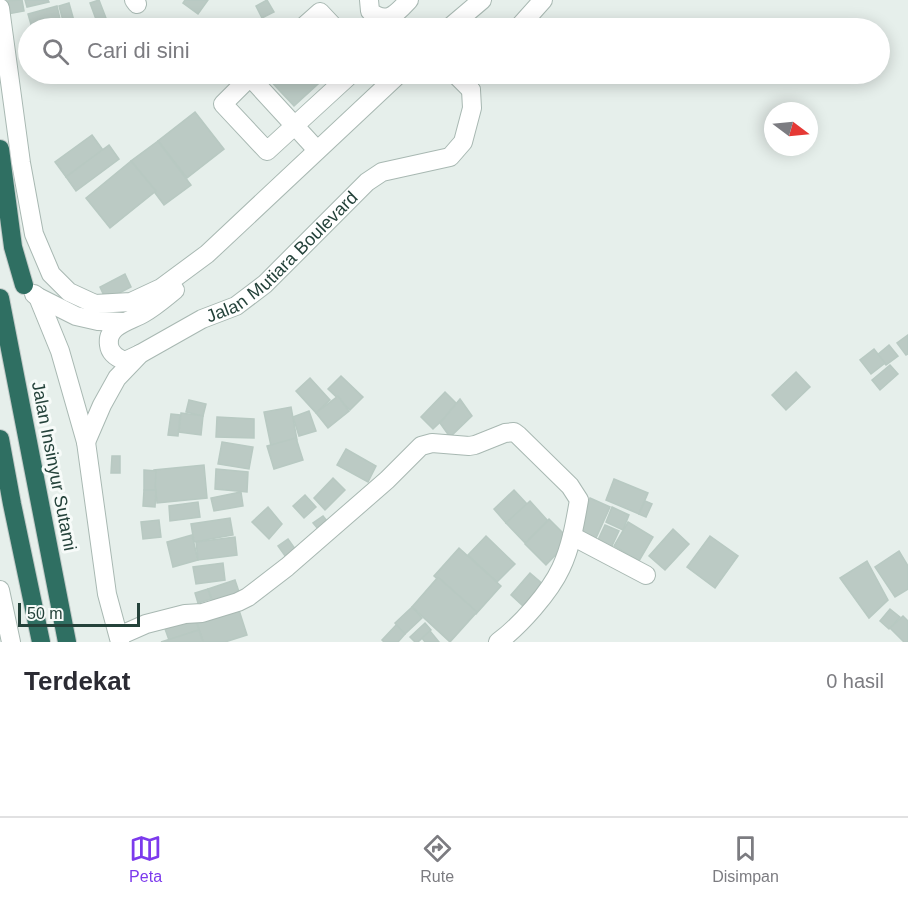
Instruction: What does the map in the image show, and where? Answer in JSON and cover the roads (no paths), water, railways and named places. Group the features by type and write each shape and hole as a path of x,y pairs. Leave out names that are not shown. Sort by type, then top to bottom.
{"highway":[{"path":"0,149 13,247 24,285"},
{"name":"Jalan Insinyur Sutami","path":"0,298 67,642"},
{"path":"0,439 41,642"}],"street":[{"path":"369,0 369,10 373,14 384,17 394,15 409,0"},
{"path":"461,18 482,0"},
{"path":"527,18 543,0"},
{"path":"0,8 21,163 34,234 51,274 69,292 95,304 131,302 161,288 207,254 317,150 375,84"},
{"path":"313,18 320,12 326,18"},
{"path":"243,84 223,104 267,150 340,84"},
{"path":"260,84 317,150"},
{"path":"465,84 471,90 474,84"},
{"name":"Jalan Mutiara Boulevard","path":"86,442 117,378 140,354 202,319 236,306 265,284 367,182 381,172 450,158 463,142 472,108 471,90"},
{"path":"140,354 125,361 115,357 109,348 109,338 113,330 124,322 145,313 190,279 207,254"},
{"path":"24,285 38,297 76,316 98,321 124,322"},
{"path":"38,297 60,351 86,442 107,594 119,639 146,624 185,614 202,613 248,597 287,567 387,480 421,446 427,444 474,446 504,433 514,432 570,486 579,500 572,536 562,568 511,639"},
{"path":"572,536 646,575"},
{"path":"1,596 11,642"}]}
